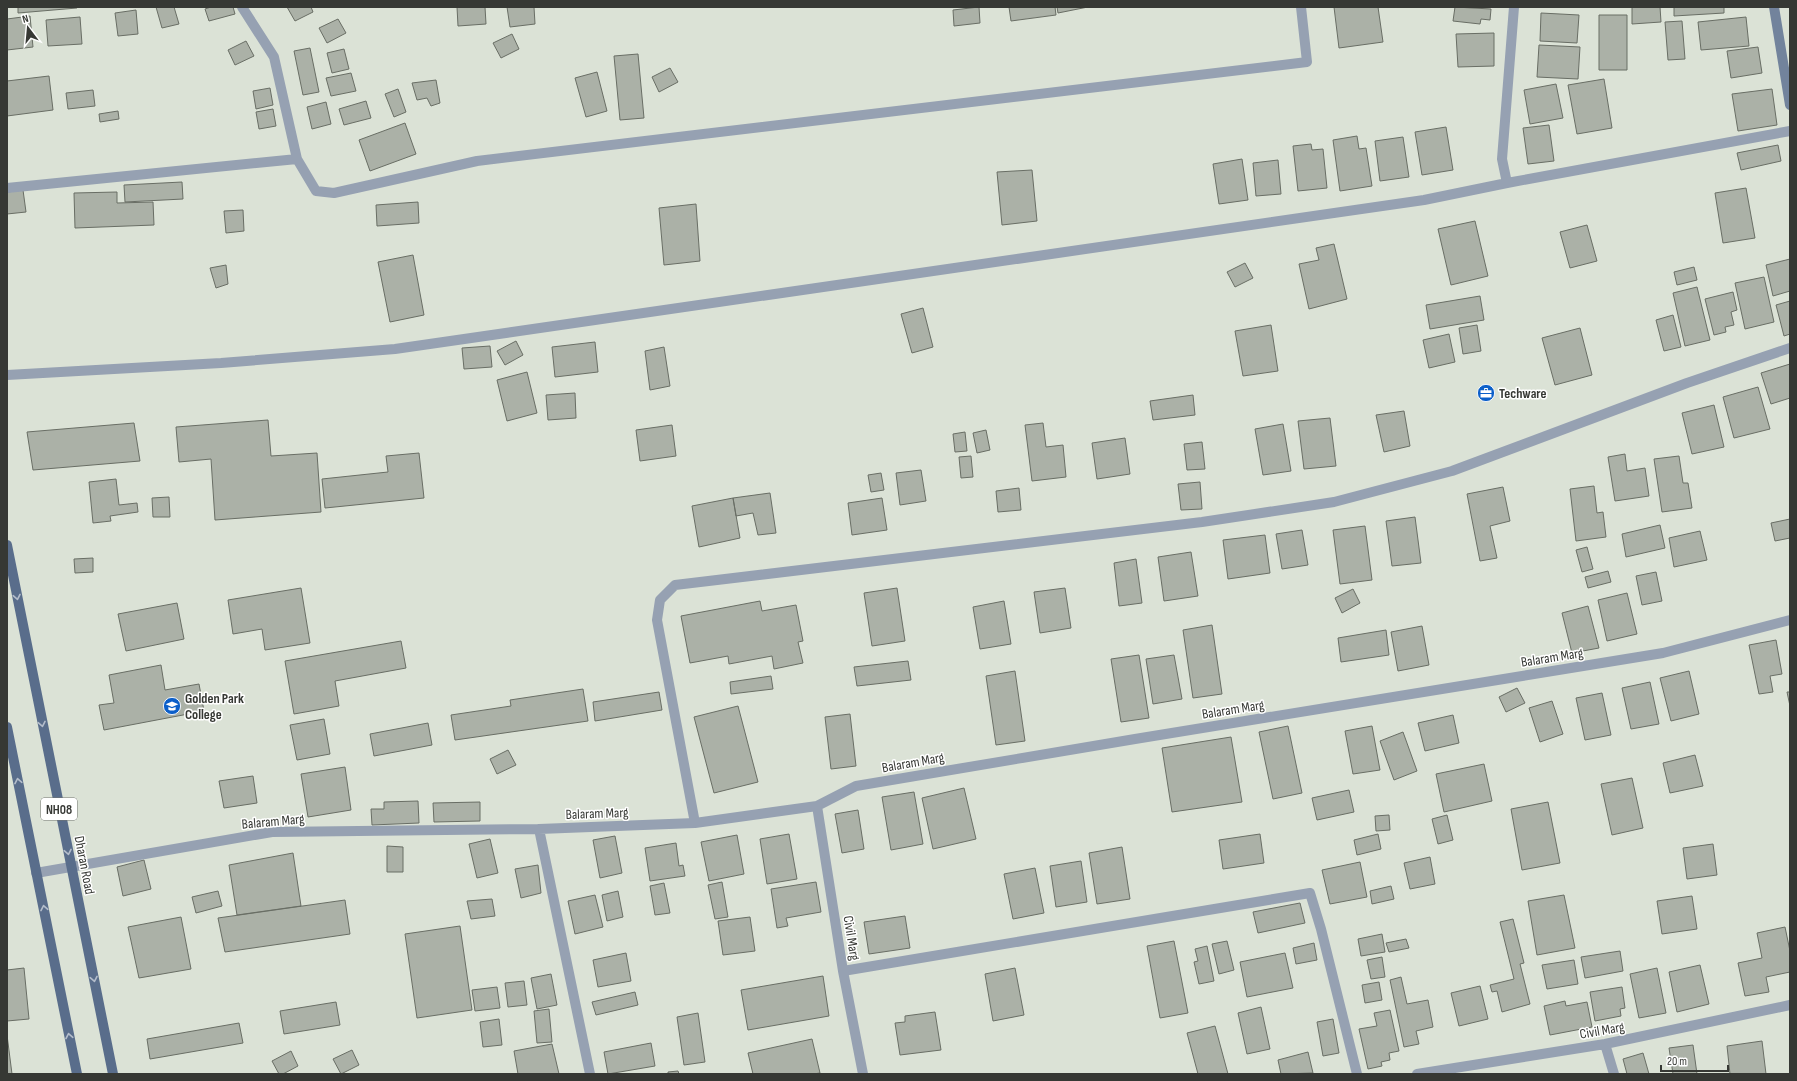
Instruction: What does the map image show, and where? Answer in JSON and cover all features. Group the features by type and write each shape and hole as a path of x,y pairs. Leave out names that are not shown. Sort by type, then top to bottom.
{"main road":[{"path":"1774,7 1790,105"},
{"name":"Dharan Road","path":"7,545 113,1074"},
{"name":"NH08","path":"7,727 77,1074"}],"street":[{"path":"242,7 274,57 297,159 316,191 334,193 476,161 1307,62 1301,7"},
{"path":"1507,183 1502,159 1514,7"},
{"path":"7,375 221,363 395,349 1417,201 1790,131"},
{"path":"7,188 297,159"},
{"path":"695,823 657,620 660,600 676,585 1179,525 1334,502 1452,471 1687,383 1790,348"},
{"name":"Balaram Marg","path":"36,873 272,832 539,829 695,823 817,806 856,786 1663,652 1790,620"},
{"name":"Civil Marg","path":"817,806 843,971 863,1074"},
{"path":"539,829 590,1074"},
{"path":"843,971 1310,893 1321,929 1357,1074"},
{"name":"Civil Marg","path":"1417,1074 1604,1044 1790,1006"},
{"path":"1604,1044 1614,1074"}],"building":[{"path":"18,7 77,7 77,8 18,13"},
{"path":"156,7 174,7 179,24 162,28"},
{"path":"211,7 233,7 235,14 209,21 205,9"},
{"path":"287,7 311,7 313,12 295,21"},
{"path":"457,7 485,7 486,24 458,26"},
{"path":"507,7 534,7 535,24 510,27"},
{"path":"979,7 980,23 954,26 953,10"},
{"path":"1009,7 1055,7 1056,15 1011,21"},
{"path":"1057,7 1088,7 1058,13"},
{"path":"1334,7 1378,7 1383,42 1339,48"},
{"path":"1455,7 1491,9 1490,20 1481,19 1480,24 1453,21"},
{"path":"1632,7 1660,7 1661,22 1632,24"},
{"path":"1674,7 1724,7 1724,13 1674,16"},
{"path":"136,10 138,34 118,36 115,13"},
{"path":"1541,13 1579,15 1577,43 1540,41"},
{"path":"1599,15 1627,15 1627,70 1599,70"},
{"path":"30,16 33,47 7,50 7,19"},
{"path":"80,17 82,44 48,46 46,20"},
{"path":"1746,17 1749,46 1701,50 1698,22"},
{"path":"338,19 346,33 327,43 319,28"},
{"path":"1682,21 1685,59 1668,60 1665,22"},
{"path":"1494,33 1494,66 1458,67 1456,34"},
{"path":"512,34 519,49 501,58 493,43"},
{"path":"246,41 254,56 235,65 228,50"},
{"path":"1539,45 1580,47 1578,79 1537,77"},
{"path":"1758,47 1762,73 1731,78 1727,51"},
{"path":"310,48 319,92 303,95 294,51"},
{"path":"344,49 349,69 332,73 327,53"},
{"path":"638,54 644,118 620,120 614,56"},
{"path":"670,68 678,82 659,92 652,77"},
{"path":"597,72 607,111 586,117 575,78"},
{"path":"351,73 356,91 331,96 326,78"},
{"path":"49,76 53,110 7,116 7,81"},
{"path":"1604,79 1612,128 1577,134 1568,85"},
{"path":"436,80 440,103 431,106 427,98 417,100 412,83"},
{"path":"1556,84 1563,118 1530,124 1524,90"},
{"path":"270,88 273,105 256,109 253,91"},
{"path":"398,89 406,112 394,117 385,94"},
{"path":"1772,89 1777,125 1738,131 1732,94"},
{"path":"93,90 95,106 68,109 66,93"},
{"path":"366,101 371,118 344,125 339,109"},
{"path":"326,102 331,124 312,129 307,107"},
{"path":"273,109 276,126 259,129 256,112"},
{"path":"118,111 119,119 100,122 99,114"},
{"path":"405,123 416,154 370,171 359,140"},
{"path":"1549,125 1554,161 1528,164 1523,128"},
{"path":"1446,127 1453,170 1422,175 1415,132"},
{"path":"1357,136 1359,149 1366,148 1372,186 1340,191 1333,140"},
{"path":"1403,137 1409,177 1380,181 1375,141"},
{"path":"1311,144 1312,150 1323,149 1327,188 1298,191 1293,146"},
{"path":"1778,145 1781,161 1741,170 1737,153"},
{"path":"1242,159 1248,200 1219,204 1213,164"},
{"path":"1278,160 1281,194 1256,196 1253,163"},
{"path":"1032,170 1037,221 1002,225 997,172"},
{"path":"182,182 183,199 125,202 124,185"},
{"path":"1746,188 1755,238 1723,243 1715,193"},
{"path":"23,190 26,212 7,214 7,192"},
{"path":"117,192 117,203 153,202 154,225 75,228 74,193"},
{"path":"418,202 419,223 377,226 376,205"},
{"path":"696,204 700,261 664,265 659,208"},
{"path":"243,210 244,231 226,233 224,211"},
{"path":"1475,221 1488,276 1451,285 1438,229"},
{"path":"1587,225 1597,261 1570,268 1560,232"},
{"path":"1334,244 1347,299 1309,309 1299,264 1319,260 1316,248"},
{"path":"413,255 424,315 390,322 378,262"},
{"path":"1790,259 1790,291 1773,296 1766,265"},
{"path":"1245,263 1253,278 1235,287 1227,272"},
{"path":"226,265 228,284 216,288 210,268"},
{"path":"1694,267 1697,280 1677,285 1674,272"},
{"path":"1764,277 1774,322 1745,329 1735,283"},
{"path":"1697,287 1710,340 1685,346 1673,293"},
{"path":"1733,292 1737,310 1731,312 1734,325 1725,327 1726,332 1714,335 1705,299"},
{"path":"1480,296 1484,320 1430,329 1426,305"},
{"path":"1790,301 1790,334 1784,336 1776,305"},
{"path":"923,308 933,347 912,353 901,314"},
{"path":"1673,315 1681,347 1664,351 1656,320"},
{"path":"1271,325 1278,371 1243,376 1235,331"},
{"path":"1477,325 1481,351 1463,354 1459,328"},
{"path":"1580,328 1592,375 1555,385 1542,338"},
{"path":"1449,334 1455,362 1429,368 1423,340"},
{"path":"516,341 523,355 505,365 497,351"},
{"path":"595,342 598,372 555,377 552,347"},
{"path":"490,346 492,367 464,369 462,348"},
{"path":"664,347 670,386 650,390 645,351"},
{"path":"1790,364 1790,398 1771,404 1761,373"},
{"path":"527,372 537,413 507,421 497,380"},
{"path":"1758,387 1770,429 1734,438 1723,397"},
{"path":"575,393 576,418 548,420 546,395"},
{"path":"1193,395 1195,415 1153,420 1150,401"},
{"path":"1714,405 1724,447 1692,454 1682,413"},
{"path":"1404,411 1410,446 1384,452 1376,415"},
{"path":"1330,418 1336,466 1304,469 1298,421"},
{"path":"268,420 271,456 317,453 321,512 215,520 211,459 179,462 176,427"},
{"path":"134,423 140,461 33,470 27,432"},
{"path":"1043,423 1046,447 1063,445 1066,477 1032,481 1025,425"},
{"path":"1283,424 1291,471 1263,475 1255,429"},
{"path":"672,425 676,456 640,461 636,430"},
{"path":"986,430 990,450 977,453 973,433"},
{"path":"965,432 967,451 955,452 953,434"},
{"path":"1125,438 1130,474 1097,479 1092,443"},
{"path":"1202,442 1205,469 1187,470 1184,444"},
{"path":"419,453 424,498 325,508 322,479 388,472 386,456"},
{"path":"1625,454 1627,471 1645,468 1649,496 1615,501 1608,457"},
{"path":"971,456 973,477 961,478 959,457"},
{"path":"1679,456 1683,483 1688,483 1692,508 1662,512 1654,459"},
{"path":"921,470 926,501 900,505 896,473"},
{"path":"881,473 884,490 871,492 868,475"},
{"path":"116,479 119,505 137,503 138,512 110,516 111,521 93,523 89,482"},
{"path":"1200,482 1202,509 1181,510 1178,484"},
{"path":"1594,486 1597,513 1603,512 1606,537 1576,541 1570,489"},
{"path":"1503,487 1510,521 1490,526 1497,558 1480,561 1467,494"},
{"path":"1019,488 1021,510 998,512 996,491"},
{"path":"770,493 776,533 758,535 753,513 736,516 733,498"},
{"path":"169,497 170,517 153,517 152,498"},
{"path":"733,498 740,538 699,547 692,506"},
{"path":"882,498 887,530 852,535 848,503"},
{"path":"1415,517 1421,563 1392,566 1386,521"},
{"path":"1790,519 1790,538 1775,541 1771,523"},
{"path":"1660,525 1665,548 1626,557 1622,534"},
{"path":"1365,526 1372,580 1340,584 1333,530"},
{"path":"1302,530 1308,565 1282,569 1276,534"},
{"path":"1700,531 1707,560 1674,567 1669,538"},
{"path":"1265,535 1270,573 1228,579 1223,540"},
{"path":"1587,547 1593,569 1582,572 1576,550"},
{"path":"1191,552 1198,596 1164,601 1158,557"},
{"path":"93,558 93,572 75,573 74,559"},
{"path":"1136,559 1142,603 1119,606 1114,563"},
{"path":"1608,571 1611,582 1588,588 1585,577"},
{"path":"1656,572 1662,601 1642,605 1636,576"},
{"path":"301,588 310,643 265,650 262,629 233,634 228,600"},
{"path":"897,588 905,641 872,646 864,593"},
{"path":"1065,588 1071,628 1040,633 1034,592"},
{"path":"1353,589 1360,603 1342,613 1335,598"},
{"path":"1627,593 1637,634 1607,641 1598,600"},
{"path":"760,601 762,611 796,605 803,641 798,642 803,663 774,669 772,656 729,664 728,656 690,663 681,616"},
{"path":"1004,601 1011,644 980,649 973,607"},
{"path":"177,603 184,639 126,651 118,614"},
{"path":"1588,606 1599,648 1572,653 1562,613"},
{"path":"1212,625 1222,694 1193,698 1183,630"},
{"path":"1422,626 1429,665 1398,671 1391,632"},
{"path":"1386,630 1389,655 1341,662 1338,638"},
{"path":"1776,640 1782,674 1770,676 1773,692 1759,694 1749,645"},
{"path":"401,641 406,668 335,681 339,706 294,714 285,661"},
{"path":"1139,655 1149,718 1121,722 1111,659"},
{"path":"1174,655 1182,699 1153,704 1146,659"},
{"path":"908,661 911,680 857,686 854,667"},
{"path":"161,665 165,690 199,684 204,711 104,730 99,705 114,703 109,675"},
{"path":"1015,671 1025,741 996,745 986,676"},
{"path":"1689,671 1699,714 1671,721 1660,678"},
{"path":"771,676 773,689 731,694 730,682"},
{"path":"1650,682 1659,724 1631,729 1622,688"},
{"path":"1517,688 1525,703 1506,712 1499,697"},
{"path":"583,689 588,721 455,740 451,715 511,706 510,700"},
{"path":"659,692 662,710 595,721 593,702"},
{"path":"1787,692 1790,692 1790,706"},
{"path":"1602,693 1611,735 1585,740 1576,698"},
{"path":"1552,701 1563,734 1540,742 1529,708"},
{"path":"738,706 758,782 714,793 694,717"},
{"path":"850,714 856,766 831,769 825,717"},
{"path":"1453,715 1459,743 1425,751 1418,723"},
{"path":"324,719 330,754 297,760 290,725"},
{"path":"428,723 432,745 374,756 370,734"},
{"path":"1288,726 1302,793 1273,799 1259,732"},
{"path":"1372,726 1380,770 1353,774 1345,731"},
{"path":"1403,732 1417,771 1394,780 1380,741"},
{"path":"1231,737 1242,802 1172,812 1162,748"},
{"path":"508,750 516,765 497,774 490,759"},
{"path":"1695,755 1703,786 1670,793 1663,763"},
{"path":"1484,764 1492,801 1444,812 1436,774"},
{"path":"345,767 351,810 308,817 301,774"},
{"path":"253,776 257,803 224,808 219,781"},
{"path":"1632,778 1643,828 1612,835 1601,784"},
{"path":"964,788 976,839 933,849 922,798"},
{"path":"1349,790 1354,812 1317,820 1312,798"},
{"path":"914,792 923,844 891,850 882,797"},
{"path":"418,801 419,823 372,825 371,809 384,809 384,802"},
{"path":"480,802 480,821 434,822 433,803"},
{"path":"1548,802 1560,863 1522,870 1511,809"},
{"path":"858,810 864,849 842,853 835,814"},
{"path":"1389,815 1390,830 1376,831 1375,816"},
{"path":"1447,815 1453,840 1438,844 1432,819"},
{"path":"789,834 797,879 767,884 760,839"},
{"path":"1260,834 1264,863 1223,869 1219,840"},
{"path":"1378,834 1381,849 1357,855 1354,840"},
{"path":"737,835 744,874 709,881 701,842"},
{"path":"615,836 622,873 600,878 593,840"},
{"path":"490,839 498,873 477,878 469,844"},
{"path":"676,843 679,866 683,865 685,876 650,881 645,848"},
{"path":"1713,844 1717,875 1687,879 1683,848"},
{"path":"387,846 403,847 403,872 387,872"},
{"path":"1122,847 1130,899 1097,904 1089,853"},
{"path":"293,853 301,906 237,915 229,865"},
{"path":"1430,857 1435,884 1410,889 1404,863"},
{"path":"144,860 151,889 123,896 117,867"},
{"path":"1081,861 1087,902 1056,907 1050,866"},
{"path":"1360,862 1367,897 1330,904 1322,870"},
{"path":"538,865 541,893 521,898 515,869"},
{"path":"1035,868 1044,913 1013,919 1004,874"},
{"path":"722,882 728,917 715,919 708,885"},
{"path":"816,882 821,912 786,918 788,926 777,928 771,889"},
{"path":"664,883 670,913 655,915 650,886"},
{"path":"1391,886 1394,899 1372,904 1370,891"},
{"path":"218,891 222,906 196,913 192,897"},
{"path":"618,891 623,917 607,921 602,895"},
{"path":"595,895 603,927 575,934 568,901"},
{"path":"1564,895 1575,948 1537,955 1528,901"},
{"path":"1692,896 1697,929 1662,934 1657,901"},
{"path":"492,899 495,916 471,919 467,901"},
{"path":"345,900 350,934 225,952 218,918"},
{"path":"1300,903 1305,923 1258,933 1253,912"},
{"path":"905,916 910,948 869,954 864,922"},
{"path":"181,917 191,969 139,978 128,927"},
{"path":"750,917 755,951 723,955 718,921"},
{"path":"1513,919 1524,963 1520,964 1530,1004 1502,1012 1497,991 1492,992 1490,985 1514,979 1500,922"},
{"path":"460,926 472,1010 417,1018 405,934"},
{"path":"1785,927 1790,951 1790,972 1766,977 1769,992 1745,996 1738,963 1762,958 1757,933"},
{"path":"1382,934 1385,952 1361,956 1358,939"},
{"path":"1406,939 1409,948 1389,952 1386,943"},
{"path":"1174,941 1188,1013 1160,1018 1147,946"},
{"path":"1227,941 1234,970 1219,974 1212,944"},
{"path":"1314,943 1317,960 1296,964 1293,948"},
{"path":"1207,946 1214,981 1199,984 1194,962 1198,961 1195,949"},
{"path":"1620,951 1623,971 1585,978 1581,957"},
{"path":"626,953 631,981 598,987 593,960"},
{"path":"1285,953 1293,988 1247,997 1240,962"},
{"path":"1382,957 1385,977 1371,979 1367,960"},
{"path":"1574,960 1578,984 1547,989 1542,965"},
{"path":"1700,965 1709,1004 1677,1012 1669,972"},
{"path":"24,968 29,1019 7,1021 7,970"},
{"path":"1015,968 1024,1015 993,1021 985,974"},
{"path":"1657,968 1666,1013 1639,1018 1630,974"},
{"path":"551,974 557,1005 537,1009 531,978"},
{"path":"823,976 829,1016 748,1030 741,990"},
{"path":"1401,977 1407,1004 1428,1000 1433,1027 1416,1031 1419,1044 1404,1047 1390,980"},
{"path":"524,981 527,1005 508,1007 505,983"},
{"path":"1379,982 1382,1000 1365,1003 1362,985"},
{"path":"1480,986 1488,1019 1459,1026 1451,993"},
{"path":"497,987 500,1008 475,1011 472,990"},
{"path":"1622,987 1625,1008 1620,1009 1621,1016 1595,1021 1590,992"},
{"path":"635,992 638,1005 596,1015 592,1002"},
{"path":"1565,1001 1566,1006 1587,1002 1592,1027 1550,1035 1544,1006"},
{"path":"336,1002 340,1025 284,1034 280,1011"},
{"path":"1261,1007 1270,1049 1247,1054 1238,1013"},
{"path":"549,1009 552,1042 537,1043 534,1011"},
{"path":"1390,1010 1399,1051 1389,1053 1390,1060 1381,1062 1382,1066 1368,1069 1359,1029 1377,1026 1374,1013"},
{"path":"935,1012 941,1050 900,1055 895,1023 905,1022 905,1016"},
{"path":"698,1013 705,1062 684,1065 677,1017"},
{"path":"499,1019 502,1045 483,1047 480,1022"},
{"path":"1333,1019 1339,1053 1323,1056 1317,1022"},
{"path":"239,1023 243,1043 150,1059 147,1039"},
{"path":"1215,1026 1228,1074 1198,1074 1187,1033"},
{"path":"7,1035 12,1074 7,1074"},
{"path":"812,1039 820,1073 753,1074 748,1053"},
{"path":"1762,1041 1766,1074 1730,1074 1727,1046"},
{"path":"651,1043 655,1066 608,1074 604,1052"},
{"path":"552,1044 559,1074 518,1074 514,1051"},
{"path":"1693,1045 1697,1074 1673,1074 1669,1048"},
{"path":"352,1050 359,1065 341,1074 333,1059"},
{"path":"291,1051 298,1066 283,1074 279,1074 272,1061"},
{"path":"1308,1052 1313,1073 1281,1074 1278,1060"},
{"path":"1643,1053 1649,1074 1627,1074 1623,1059"},
{"path":"678,1071 679,1074 668,1074 668,1072"}],"place":[{"name":"Techware","path":"1486,393"},
{"name":"Golden Park College","path":"172,706"}]}
